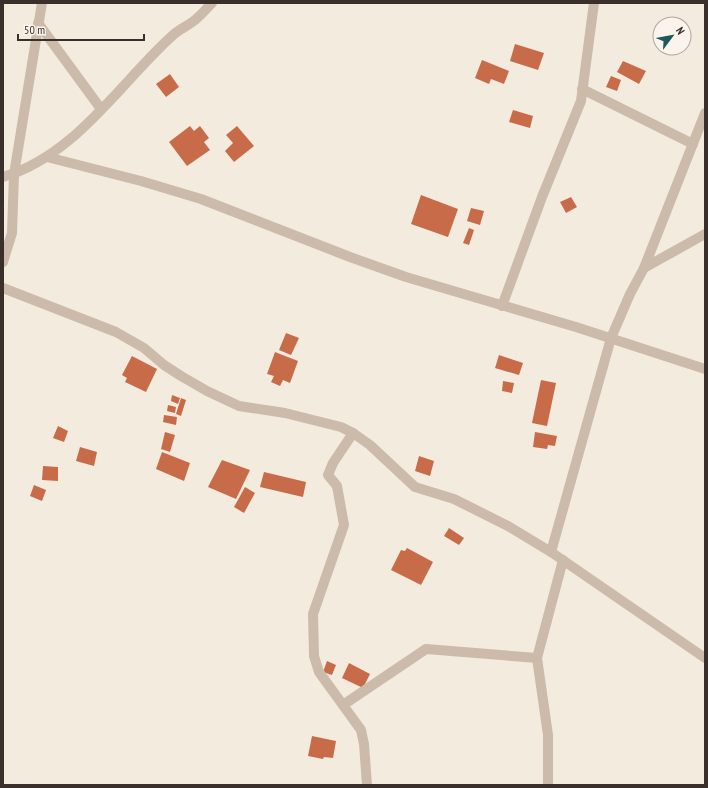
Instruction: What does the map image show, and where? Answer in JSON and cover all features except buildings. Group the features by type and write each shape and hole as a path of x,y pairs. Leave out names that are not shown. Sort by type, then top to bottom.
{"street":[{"path":"3,262 12,232 14,174 42,3"},
{"path":"3,178 47,157 89,122 173,34 194,21 212,3"},
{"path":"502,306 542,197 580,101 594,3"},
{"path":"38,23 101,109"},
{"path":"582,90 693,144"},
{"path":"551,552 611,338 630,294 644,268 705,113"},
{"path":"47,157 141,181 201,199 357,260 406,277 611,338 705,369"},
{"path":"644,268 705,234"},
{"path":"3,288 116,332 144,348 164,365 181,376 207,391 239,406 285,413 341,427 353,433 370,445 415,487 454,499 508,526 564,560 705,658"},
{"path":"353,433 332,463 328,475 337,486 344,524 313,614 313,644 319,672 361,730 367,785"},
{"path":"548,785 548,734 537,658 564,560"},
{"path":"343,705 426,649 537,658"}]}
